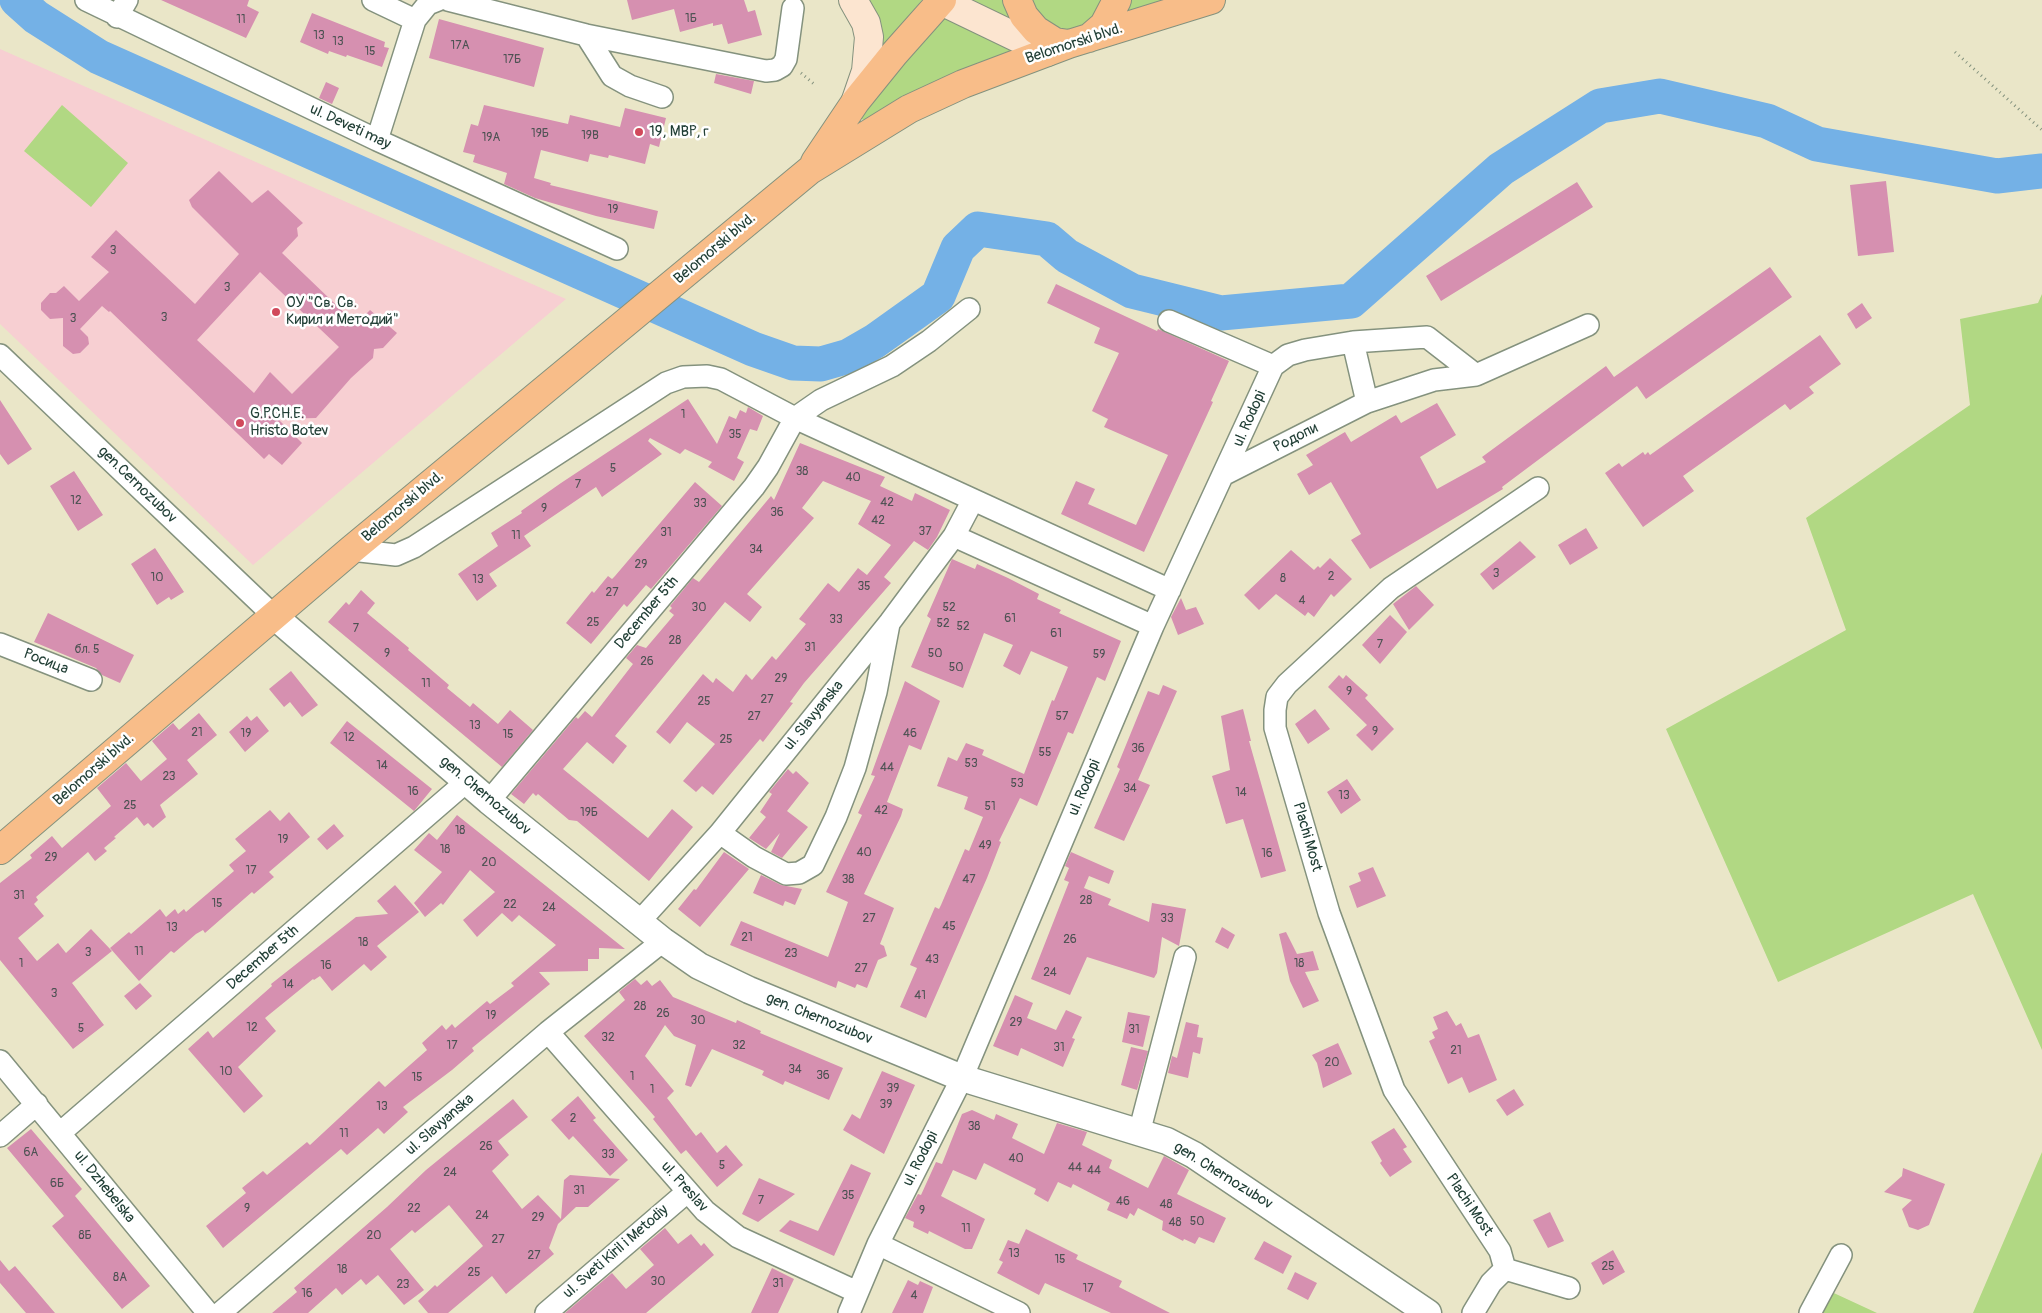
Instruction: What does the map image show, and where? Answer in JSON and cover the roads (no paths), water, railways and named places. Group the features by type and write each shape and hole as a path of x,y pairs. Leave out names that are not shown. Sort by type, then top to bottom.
{"main road":[{"path":"853,0 866,23 870,37 866,71 856,101"},
{"path":"940,0 1069,45"},
{"name":"Belomorski blvd.","path":"810,170 856,101 940,0"},
{"path":"1017,0 1024,16 1036,30 1055,42 1069,45 1110,16 1117,0"},
{"name":"Belomorski blvd.","path":"0,850 351,550 810,170 930,98 1000,68 1211,0"}],"street":[{"name":"ul. Deveti may","path":"86,0 122,8 377,140 617,249"},
{"path":"373,0 415,20"},
{"path":"377,140 415,20 428,4 438,0"},
{"path":"448,0 586,35 766,71 775,70 782,66 786,59 793,8"},
{"path":"586,35 612,76 630,86 662,97"},
{"path":"795,418 821,400 892,366 929,341 969,309"},
{"path":"1169,321 1273,366 1288,355 1305,350 1353,342 1426,337 1476,375"},
{"name":"Родопи","path":"1225,474 1366,402 1434,380 1476,375 1588,325"},
{"path":"1353,342 1366,402"},
{"name":"gen.Cernozubov","path":"0,355 274,616"},
{"name":"ul. Rodopi","path":"849,1313 878,1244 962,1078 1153,626 1225,474 1273,366"},
{"path":"351,550 396,555 414,548 666,383 683,377 707,376 721,379 795,418 1170,590"},
{"name":"December 5th","path":"489,801 754,487 768,467 795,418"},
{"name":"Plachi Most","path":"1505,1269 1500,1251 1394,1090 1329,914 1275,728 1275,710 1277,697 1287,684 1391,588 1538,488"},
{"name":"ul. Slavyanska","path":"640,922 720,833 890,622 954,536 973,500"},
{"path":"954,536 1153,626"},
{"name":"gen. Chernozubov","path":"274,616 489,801 663,941 698,966 749,990 962,1078 1167,1141 1194,1155 1428,1313"},
{"path":"720,833 754,856 786,874 799,873 813,865 836,817 855,768 876,692 890,622"},
{"name":"Росица","path":"0,644 91,680"},
{"name":"December 5th","path":"60,1133 466,782"},
{"name":"ul. Slavyanska","path":"220,1313 548,1032 663,941"},
{"path":"1139,1133 1184,958"},
{"name":"ul. Preslav","path":"548,1032 705,1211 738,1237 858,1292"},
{"name":"ul. Dzhebelska","path":"0,1061 208,1313"},
{"path":"0,1136 37,1104"},
{"name":"ul. Sveti Kiril i Metodiy","path":"546,1313 687,1192"},
{"path":"878,1244 1019,1313"},
{"path":"1810,1313 1840,1255"},
{"path":"1474,1313 1491,1283 1505,1269 1569,1288"}],"waterway":[{"path":"17,0 36,17 99,57 753,349 793,363 821,364 849,356 875,341 938,296 958,248 978,229 1047,239 1067,256 1132,291 1221,313 1351,301 1501,169 1600,106 1660,96 1767,121 1817,144 1997,176 2042,171"}],"place":[{"name":"19, МВР, г","path":"639,132"},
{"name":"ОУ \"Св. Св. Кирил и Методий\"","path":"276,312"},
{"name":"G.P.CH.E. Hristo Botev","path":"240,423"}]}
